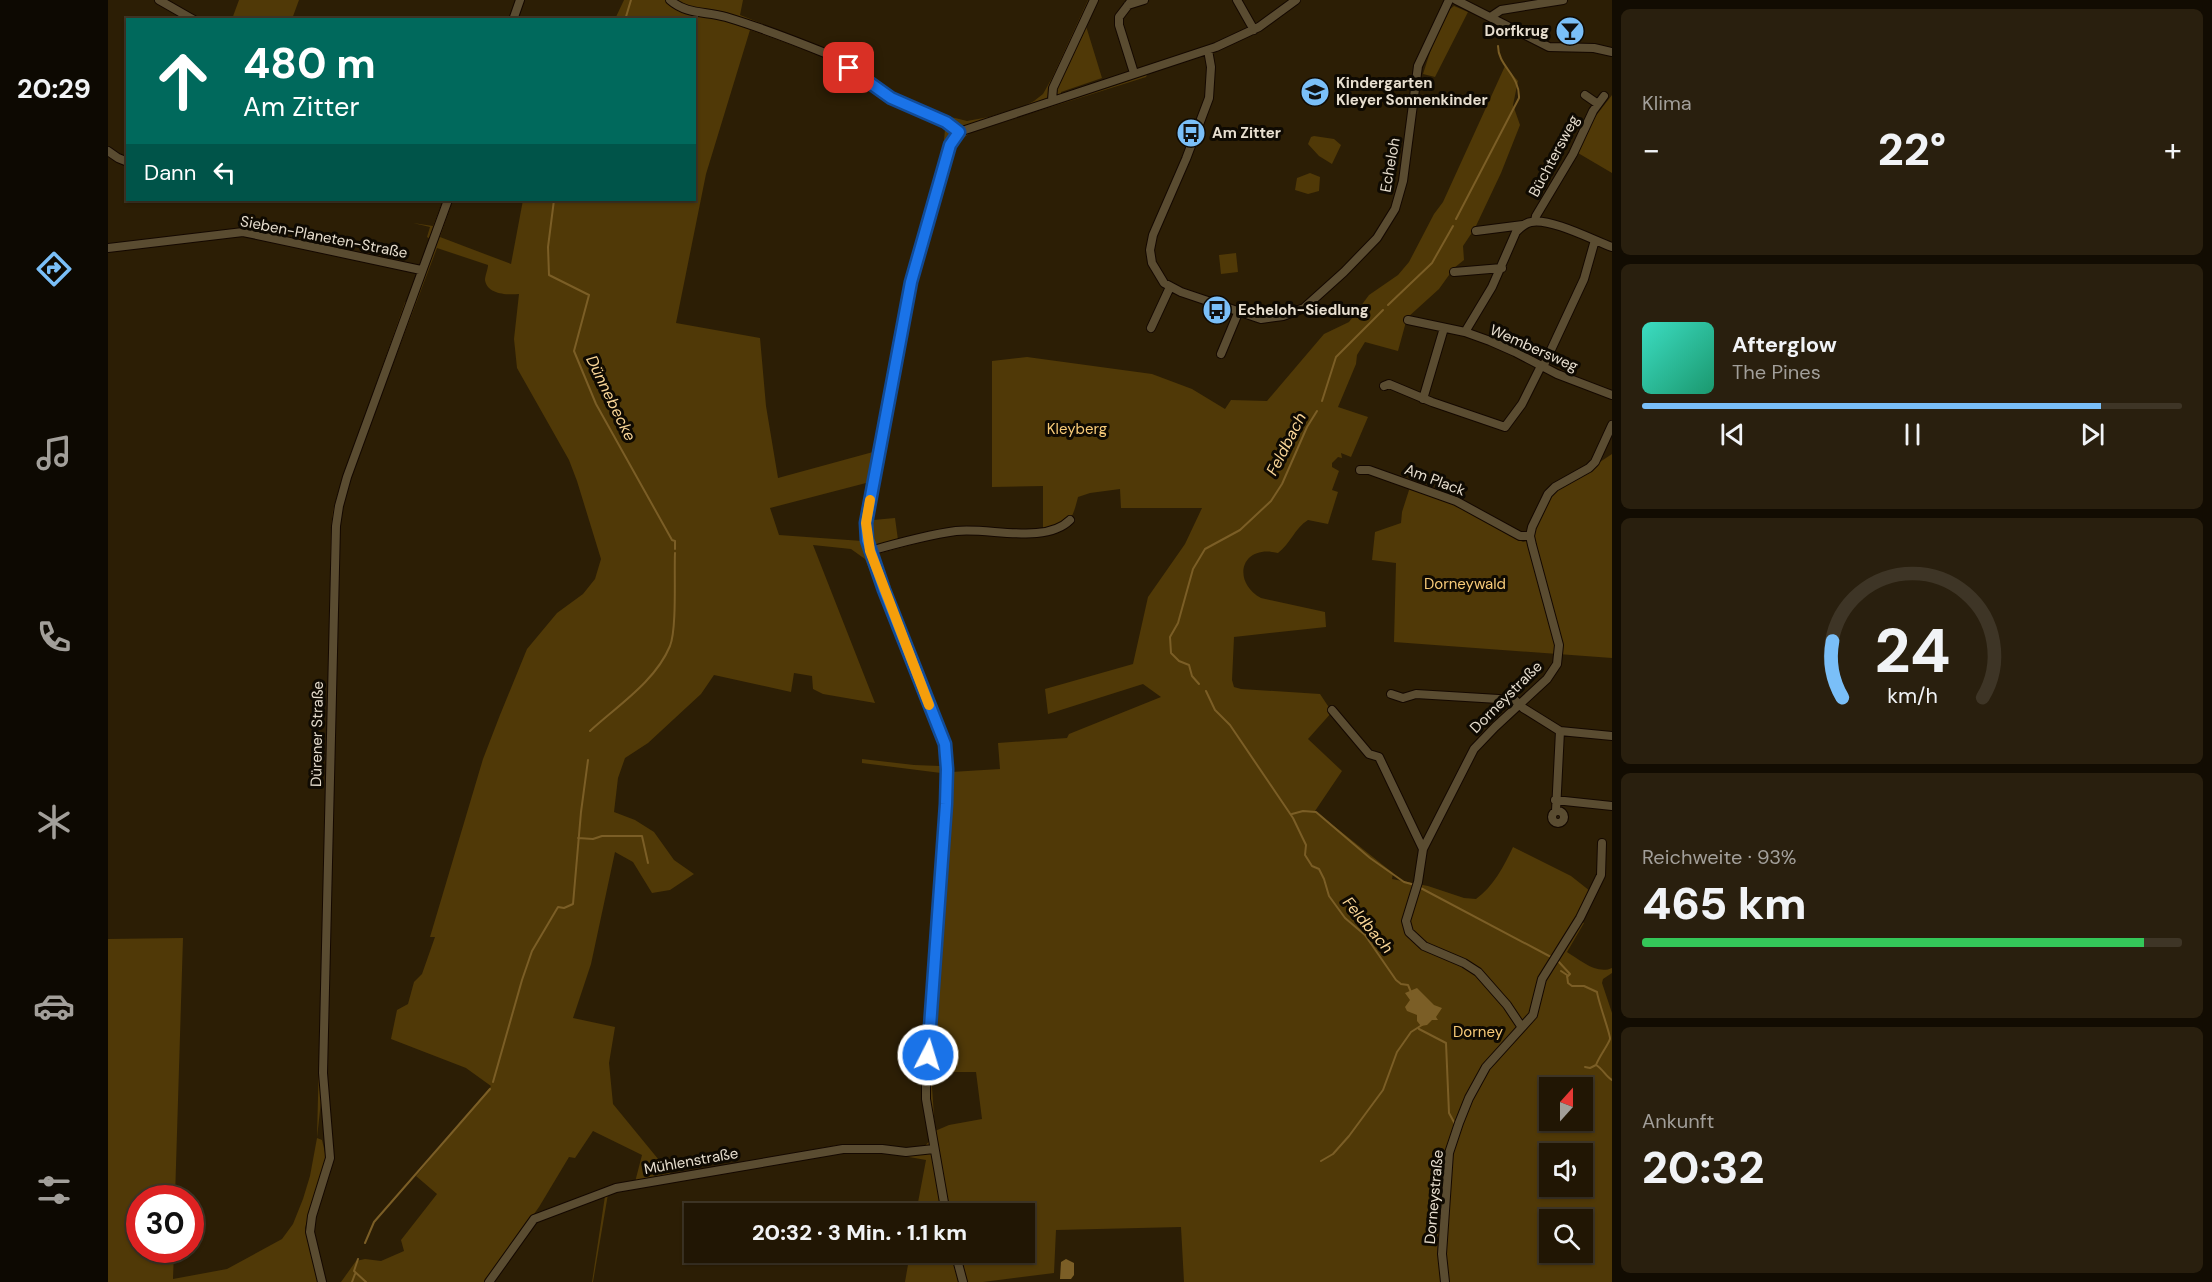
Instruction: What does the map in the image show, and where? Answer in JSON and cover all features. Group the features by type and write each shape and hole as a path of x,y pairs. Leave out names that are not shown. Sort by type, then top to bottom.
{"street":[{"path":"159,0 190,18"},
{"path":"514,18 520,0"},
{"path":"670,0 679,8 723,16 826,54 891,98 946,122 959,132"},
{"path":"1052,100 1053,88 1094,0"},
{"path":"1134,73 1119,25 1119,17 1130,3 1144,0"},
{"path":"1237,0 1254,30"},
{"path":"944,1203 926,1099 926,1075 938,936 947,769 945,744 870,551 866,523 911,282 950,145 959,132 1208,50 1254,30 1296,0"},
{"name":"Echeloh","path":"1170,287 1238,313 1261,319 1272,319 1287,316 1304,308 1347,269 1377,238 1395,209 1403,181 1419,66 1449,0"},
{"path":"1456,0 1492,16 1549,47 1594,48 1612,52"},
{"path":"1492,16 1501,10 1563,0"},
{"path":"1151,327 1170,287 1160,277 1152,263 1151,244 1206,107 1211,67 1208,50"},
{"name":"Büchtersweg","path":"1585,95 1598,104"},
{"name":"Büchtersweg","path":"1535,221 1573,154 1587,122 1604,96"},
{"path":"108,151 126,161"},
{"name":"Dürener Straße","path":"322,1282 309,1233 330,1158 323,1073 336,526 347,477 448,201"},
{"path":"1476,231 1523,225 1535,221 1559,226 1612,247"},
{"path":"1465,332 1502,268 1516,232 1523,225"},
{"name":"Sieben-Planeten-Straße","path":"111,248 243,232 421,270"},
{"path":"1384,386 1389,384 1424,399 1505,427 1522,404 1586,274 1594,240"},
{"path":"1454,272 1502,268"},
{"path":"1221,354 1238,313"},
{"name":"Wembersweg","path":"1408,320 1465,332 1507,348 1557,374 1612,395"},
{"path":"1424,399 1444,328"},
{"path":"1530,536 1548,494 1555,487 1589,468 1595,462 1612,425"},
{"name":"Am Plack","path":"1360,470 1369,470 1439,494 1520,536 1530,536"},
{"path":"870,551 958,531 1043,532 1063,526 1070,520"},
{"name":"Dorneystraße","path":"1521,1026 1507,1005 1478,972 1464,963 1424,946 1409,932 1406,921 1417,885 1423,849 1474,750 1552,674 1559,656 1530,536"},
{"path":"1391,694 1403,698 1416,694 1515,700 1560,731 1612,736"},
{"path":"1332,710 1370,754 1379,757 1423,849"},
{"path":"1556,811 1560,731"},
{"path":"1555,800 1612,806"},
{"name":"Dorneystraße","path":"1445,1282 1442,1254 1449,1153 1469,1098 1485,1067 1533,1015 1542,979 1580,918 1602,875 1602,843"},
{"name":"Mühlenstraße","path":"489,1282 534,1219 616,1188 843,1149 882,1149 906,1152 934,1149"},
{"path":"958,1263 963,1282"}],"green space":[{"path":"239,0 299,0 292,18 232,18"},
{"path":"624,0 743,0 740,15 838,54 888,90 943,115 967,121 1024,106 1043,94 1088,0 1099,0 1086,26 1102,78 1061,92 1062,99 1149,71 1146,77 972,132 960,142 952,155 919,276 873,520 895,518 898,540 953,534 877,554 896,611 947,739 951,772 1000,769 998,743 1067,738 1069,734 1161,697 1143,684 1048,714 1045,689 1133,664 1148,597 1185,544 1202,508 1121,508 1120,489 1090,493 1078,497 1074,512 1068,522 1059,528 1043,532 1043,486 992,487 992,361 1027,357 1152,374 1192,389 1225,409 1231,400 1267,401 1324,334 1349,322 1369,295 1398,275 1409,262 1434,214 1443,202 1505,66 1518,81 1513,105 1520,125 1501,173 1475,228 1463,246 1464,260 1454,268 1439,289 1407,318 1398,351 1365,342 1357,355 1356,364 1338,407 1368,417 1351,457 1341,453 1342,458 1338,457 1332,463 1332,467 1339,471 1332,490 1338,492 1328,524 1308,520 1278,553 1256,554 1248,559 1244,566 1243,574 1246,583 1261,598 1325,612 1326,627 1234,637 1232,680 1234,687 1241,689 1320,694 1332,712 1308,739 1342,771 1315,811 1393,873 1392,879 1428,886 1464,898 1476,899 1493,882 1513,847 1571,876 1590,891 1576,918 1584,923 1567,952 1600,970 1612,968 1612,973 1603,979 1602,983 1612,1013 1612,1282 1449,1282 1444,1267 1439,1268 1441,1282 1184,1282 1181,1227 1056,1230 1054,1273 983,1282 905,1282 908,1263 1035,1263 1035,1203 918,1203 926,1160 881,1152 847,1151 634,1187 608,1194 592,1282 605,1196 542,1218 609,1192 634,1186 642,1155 593,1131 575,1158 569,1157 539,1207 486,1282 341,1282 356,1261 365,1259 381,1261 404,1251 401,1240 437,1194 416,1176 491,1086 466,1068 391,1039 397,1010 408,1004 414,982 422,974 435,937 430,937 483,759 527,649 557,613 583,594 595,579 601,559 569,460 517,368 514,339 519,294 499,293 490,289 485,280 488,265 437,248 351,475 344,500 339,532 329,937 323,937 321,1101 317,1138 333,510 405,302 413,303 432,250 430,239 427,237 430,227 413,223 433,226 443,201 453,201 440,237 511,264 523,201 696,201 696,18 615,18","holes":["750,30 822,56 839,65 883,98 945,129 944,142 921,223 873,452 778,478 766,406 760,338 676,323 706,174","866,483 861,519 862,541 779,535 770,508","813,545 851,549 865,559 939,742 940,766 862,759 862,763 941,773 936,895 922,1073 929,1073 929,1098 934,1136 924,1147 838,1145 672,1176 613,1104 609,1063 615,1027 573,1018 591,964 615,852 633,862 652,893 670,890 694,874 674,860 654,832 635,820 614,812 618,778 625,758 648,743 701,694 714,675 791,692 794,673 812,676 813,689 823,694 875,703","931,1072 976,1072 982,1119 949,1125 935,1131"]},
{"path":"1454,6 1468,12 1435,77 1423,74 1433,43 1450,9"},
{"path":"1612,95 1612,173 1578,153 1591,122"},
{"path":"1314,136 1334,139 1341,145 1332,164 1319,156 1308,144"},
{"path":"1310,173 1320,177 1319,191 1308,194 1295,190 1297,178"},
{"path":"1236,253 1238,272 1221,274 1219,255"},
{"name":"Dorneywald","path":"1612,454 1612,658 1394,642 1396,563 1372,560 1375,532 1401,523 1410,487 1455,504 1523,542 1528,541 1533,535 1547,503 1556,491"},
{"path":"183,938 175,1185 126,1185 126,1263 174,1263 173,1279 227,1269 282,1239 293,1224 303,1199 317,1138 322,1140 326,1157 305,1228 318,1282 108,1282 108,939"}],"shaded area":[{"path":"1417,988 1434,1005 1442,1008 1436,1017 1438,1020 1432,1020 1427,1025 1421,1026 1417,1021 1417,1015 1407,1011 1405,1007 1410,1000 1405,993"},
{"path":"1066,1259 1074,1263 1074,1275 1071,1279 1060,1279 1061,1262"}],"waterway":[{"name":"Dünnebecke","path":"626,18 631,0"},
{"name":"Feldbach","path":"1456,219 1519,98 1516,83 1501,59 1498,46"},
{"name":"Dünnebecke","path":"554,201 548,247 549,275 589,295 574,351 596,404 672,540 675,541 675,549"},
{"name":"Feldbach","path":"1388,305 1432,263 1453,226"},
{"name":"Feldbach","path":"1322,401 1336,357 1383,310"},
{"name":"Feldbach","path":"1199,684 1192,676 1189,665 1179,661 1171,653 1170,637 1178,623 1193,569 1205,549 1240,530 1271,501 1282,484 1307,427 1317,411"},
{"name":"Dünnebecke","path":"590,731 645,682 655,671 670,646 674,614 675,553"},
{"name":"Feldbach","path":"1206,691 1215,710 1230,725 1293,818 1306,845 1305,855 1312,866 1319,869 1329,896 1345,918 1365,935 1396,980 1408,985 1411,992"},
{"path":"493,1082 532,951 558,907 564,908 573,904 588,760"},
{"path":"1292,814 1303,811 1316,812 1370,858 1404,882 1415,885 1551,957"},
{"path":"578,838 642,836 648,863"},
{"path":"1558,961 1570,974 1567,977"},
{"path":"1561,971 1567,975 1568,983 1572,986 1584,986 1597,992 1610,1039 1596,1065 1612,1080"},
{"name":"Feldbach","path":"1321,1161 1333,1154 1349,1136 1383,1090 1397,1052 1411,1032 1422,1025"},
{"path":"1419,1029 1446,1043 1449,1113 1455,1124"},
{"path":"1585,1067 1590,1068 1596,1065"},
{"path":"365,1243 374,1222 490,1089"},
{"path":"358,1259 354,1271 366,1282"},
{"path":"352,1282 355,1274"}],"slow traffic":[{"path":"870,500 866,534 870,551 929,705"}],"place":[{"name":"Dorfkrug","path":"1570,31"},
{"name":"Kindergarten Kleyer Sonnenkinder","path":"1315,92"},
{"name":"Am Zitter","path":"1191,133"},
{"name":"Echeloh-Siedlung","path":"1217,310"}],"route":[{"path":"849,68 882,93 946,122 959,132 950,145 911,282 866,523 870,551 945,744 946,804 928,1055"}],"park label":[{"name":"Kleyberg","path":"1077,429"},
{"name":"Dorney","path":"1478,1032"}]}
